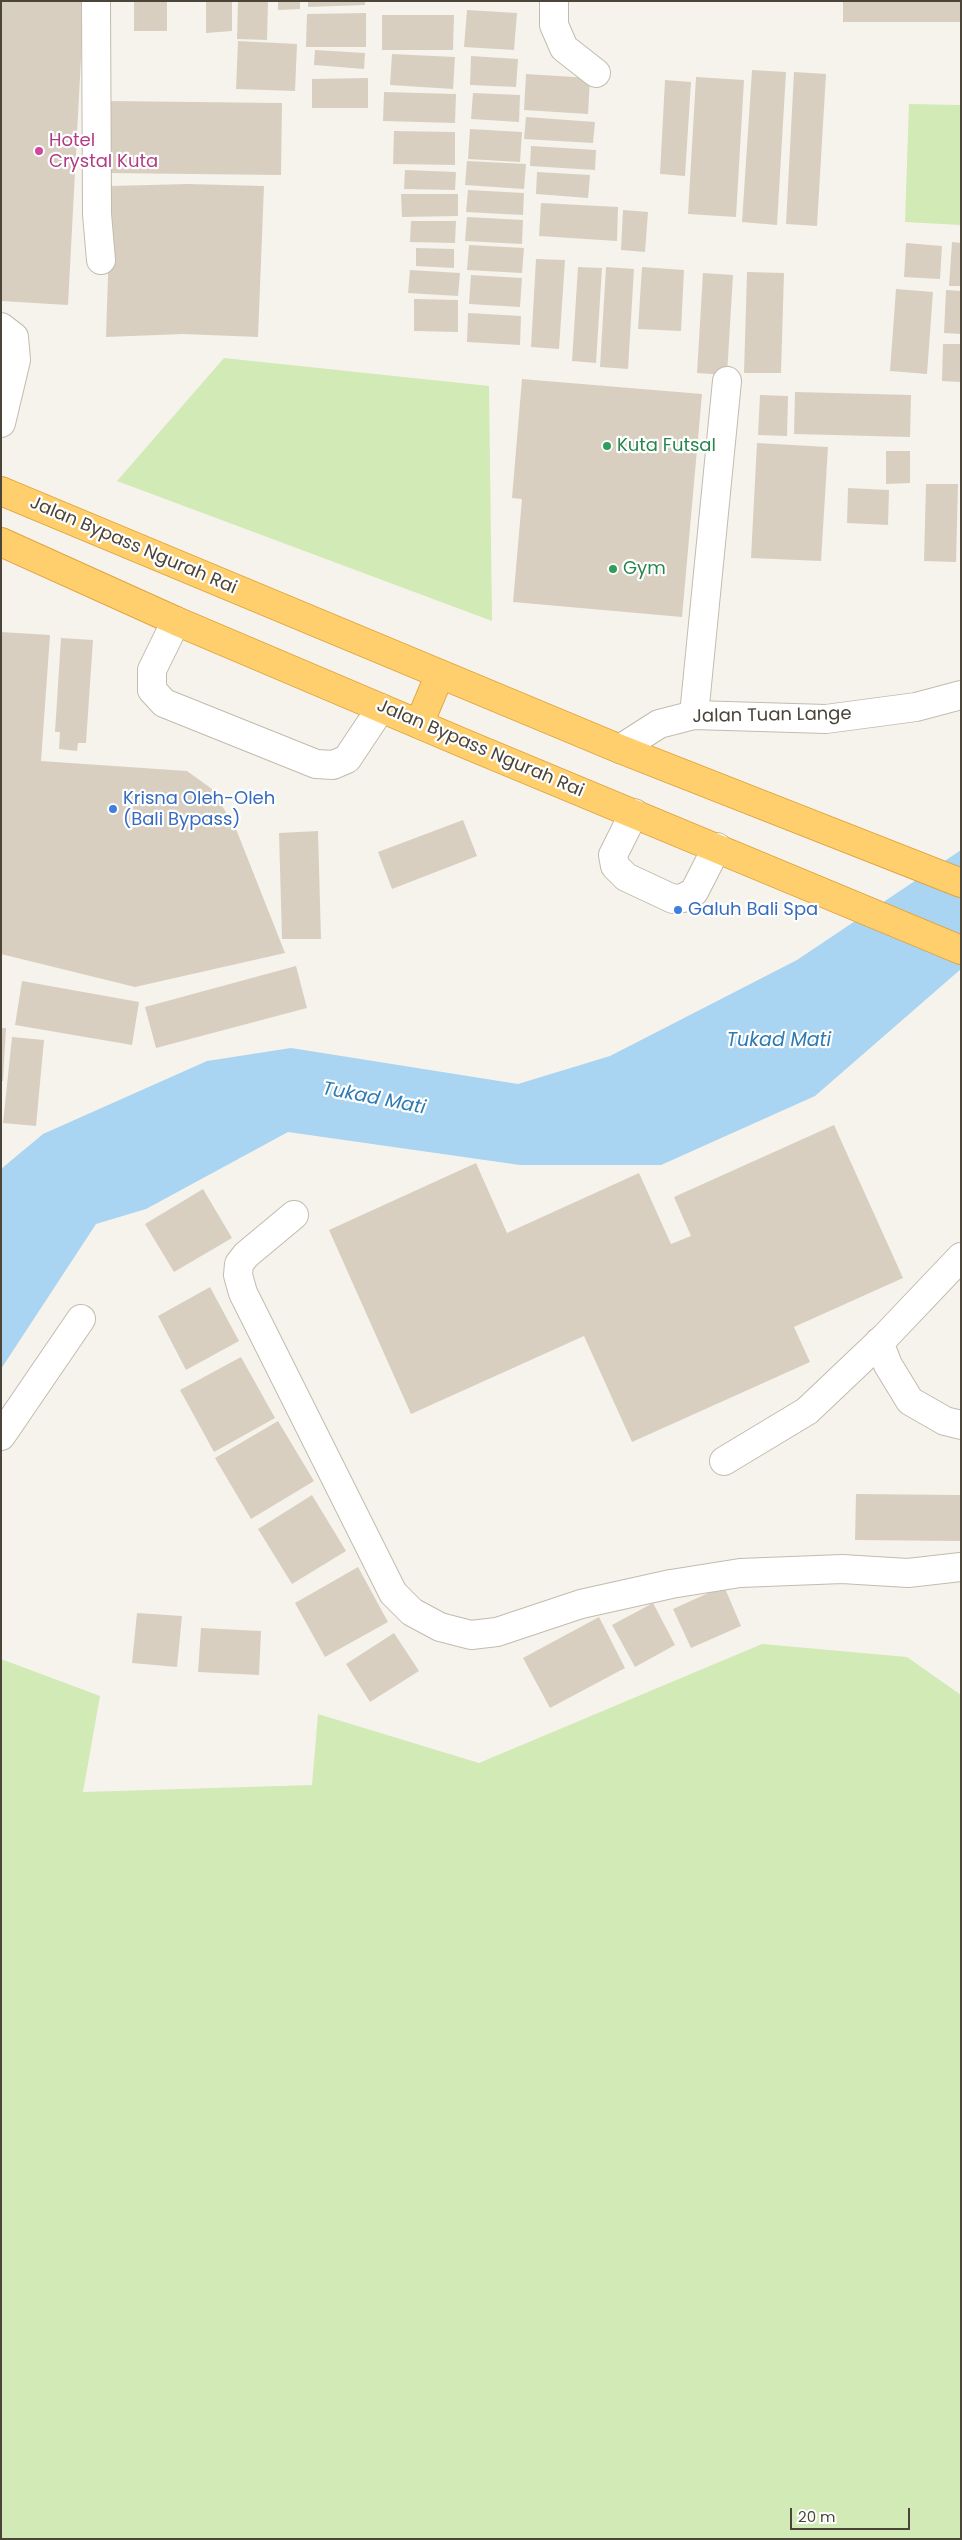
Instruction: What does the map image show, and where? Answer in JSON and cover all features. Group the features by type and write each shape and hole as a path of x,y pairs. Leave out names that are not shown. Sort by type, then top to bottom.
{"highway":[{"name":"Jalan Bypass Ngurah Rai","path":"1,491 620,749 961,883"},
{"name":"Jalan Bypass Ngurah Rai","path":"1,542 176,621 380,708 961,950"},
{"path":"419,724 440,674"}],"street":[{"path":"96,1 98,214 101,260"},
{"path":"554,1 554,25 564,48 596,73"},
{"path":"1,327 14,337 16,360 1,423"},
{"path":"694,715 728,381"},
{"path":"176,621 152,670 152,690 164,703 316,764 333,765 347,760 380,708"},
{"name":"Jalan Tuan Lange","path":"620,749 659,724 694,715 826,718 916,707 961,695"},
{"path":"634,813 613,855 615,866 626,876 673,899 683,898 694,892 717,847"},
{"path":"294,1215 246,1255 239,1264 238,1275 243,1293 393,1593 418,1616 440,1627 471,1635 497,1632 581,1604 671,1584 740,1573 842,1569 908,1573 961,1567"},
{"path":"724,1461 807,1411 879,1342 961,1257"},
{"path":"1,1436 81,1319"},
{"path":"879,1342 888,1365 910,1401 946,1421 961,1425"}],"green space":[{"path":"909,104 961,105 961,225 905,222"},
{"path":"224,358 489,386 492,621 117,481"},
{"path":"762,1644 907,1657 961,1695 961,2539 1,2539 1,1659 100,1696 83,1792 312,1785 318,1714 479,1763"}],"water":[{"name":"Tukad Mati","path":"961,850 961,969 815,1096 661,1165 520,1165 288,1132 146,1209 96,1224 1,1369 1,1169 43,1134 207,1061 291,1048 518,1084 610,1056 797,960"}],"building":[{"name":"Hotel Crystal Kuta","path":"1,1 84,1 68,305 1,301"},
{"path":"134,1 167,1 167,31 134,31"},
{"path":"206,1 232,1 232,31 206,33"},
{"path":"238,1 268,1 267,40 237,39"},
{"path":"278,1 300,1 300,9 278,10"},
{"path":"308,1 365,1 365,5 308,7"},
{"path":"843,1 961,1 961,22 843,22"},
{"path":"467,10 517,13 514,50 464,47"},
{"path":"366,13 366,47 306,47 307,14"},
{"path":"382,15 454,15 453,50 382,50"},
{"path":"238,41 297,44 295,91 236,89"},
{"path":"315,50 365,53 364,69 314,65"},
{"path":"392,54 455,57 453,89 390,85"},
{"path":"471,56 518,59 516,87 470,85"},
{"path":"752,70 786,72 777,225 742,222"},
{"path":"794,72 826,74 817,226 786,224"},
{"path":"526,74 590,78 588,114 524,110"},
{"path":"696,77 744,80 736,217 688,214"},
{"path":"368,78 368,108 312,108 312,79"},
{"path":"665,80 691,82 685,176 660,174"},
{"path":"384,92 456,94 455,123 383,121"},
{"path":"473,93 520,95 519,122 471,119"},
{"path":"107,101 282,103 281,175 106,173"},
{"path":"526,117 595,122 593,143 524,139"},
{"path":"470,129 522,132 520,162 468,159"},
{"path":"394,131 455,132 455,165 393,164"},
{"path":"531,146 596,150 595,170 530,166"},
{"path":"467,161 526,164 524,189 465,185"},
{"path":"405,170 456,172 455,190 404,189"},
{"path":"537,172 590,175 588,198 536,194"},
{"path":"188,184 264,186 258,337 183,334 106,337 111,186"},
{"path":"468,190 524,193 523,215 466,212"},
{"path":"401,194 458,194 458,216 402,217"},
{"path":"541,203 618,207 617,241 539,236"},
{"path":"623,210 648,212 645,252 621,250"},
{"path":"467,217 523,220 522,244 465,241"},
{"path":"411,221 456,221 455,243 410,242"},
{"path":"952,242 961,243 961,286 949,286"},
{"path":"906,243 942,246 940,279 904,277"},
{"path":"469,245 524,248 522,273 467,270"},
{"path":"416,248 454,249 454,268 416,266"},
{"path":"536,259 565,260 559,349 531,347"},
{"path":"578,267 602,268 596,363 572,361"},
{"path":"606,267 634,269 628,369 600,367"},
{"path":"642,267 684,270 681,331 638,329"},
{"path":"410,270 460,273 458,296 408,293"},
{"path":"747,272 784,273 781,373 744,373"},
{"path":"703,273 733,275 727,375 697,373"},
{"path":"471,275 522,278 520,307 469,304"},
{"path":"896,289 933,292 927,374 890,371"},
{"path":"946,290 961,291 961,334 944,333"},
{"path":"414,299 458,300 458,332 414,331"},
{"path":"468,313 521,316 520,345 467,342"},
{"path":"943,344 961,344 961,382 942,381"},
{"name":"Kuta Futsal","path":"522,379 702,394 682,617 513,602 522,499 512,498"},
{"path":"795,392 911,395 910,437 794,434"},
{"path":"760,395 788,396 787,436 758,435"},
{"path":"757,443 828,447 821,561 751,558"},
{"path":"886,451 910,451 910,483 886,484"},
{"path":"926,484 958,484 956,562 924,561"},
{"path":"848,488 889,490 888,525 847,523"},
{"name":"Krisna Oleh-Oleh (Bali Bypass)","path":"1,632 50,635 41,761 187,771 212,789 236,829 285,953 135,987 1,954"},
{"path":"61,638 93,640 86,743 78,743 77,751 59,749 60,732 55,732"},
{"path":"463,820 477,856 392,889 378,852"},
{"path":"318,831 321,939 282,939 279,833"},
{"path":"296,966 307,1008 156,1048 145,1007"},
{"path":"22,981 139,1002 132,1045 15,1025"},
{"path":"1,1028 6,1028 3,1081 1,1081"},
{"path":"12,1037 44,1040 36,1126 3,1123"},
{"path":"834,1125 903,1278 794,1327 810,1362 632,1442 584,1336 411,1414 329,1230 476,1163 507,1233 639,1173 671,1244 691,1236 674,1197"},
{"path":"203,1189 232,1238 174,1272 145,1224"},
{"path":"210,1287 239,1341 186,1370 158,1316"},
{"path":"241,1357 275,1418 214,1452 180,1390"},
{"path":"278,1421 314,1481 251,1519 215,1458"},
{"path":"856,1494 961,1495 961,1541 855,1540"},
{"path":"312,1495 346,1551 292,1584 258,1529"},
{"path":"358,1567 388,1622 325,1657 295,1603"},
{"path":"724,1586 741,1626 691,1648 673,1609"},
{"path":"653,1603 675,1645 635,1667 612,1625"},
{"path":"137,1613 182,1616 177,1667 132,1663"},
{"path":"599,1617 625,1668 550,1708 523,1658"},
{"path":"201,1628 261,1631 259,1675 198,1672"},
{"path":"394,1633 419,1671 370,1702 346,1664"}],"place":[{"name":"Hotel Crystal Kuta","path":"39,151"},
{"name":"Kuta Futsal","path":"607,446"},
{"name":"Gym","path":"613,569"},
{"name":"Krisna Oleh-Oleh (Bali Bypass)","path":"113,809"},
{"name":"Galuh Bali Spa","path":"678,910"}]}
